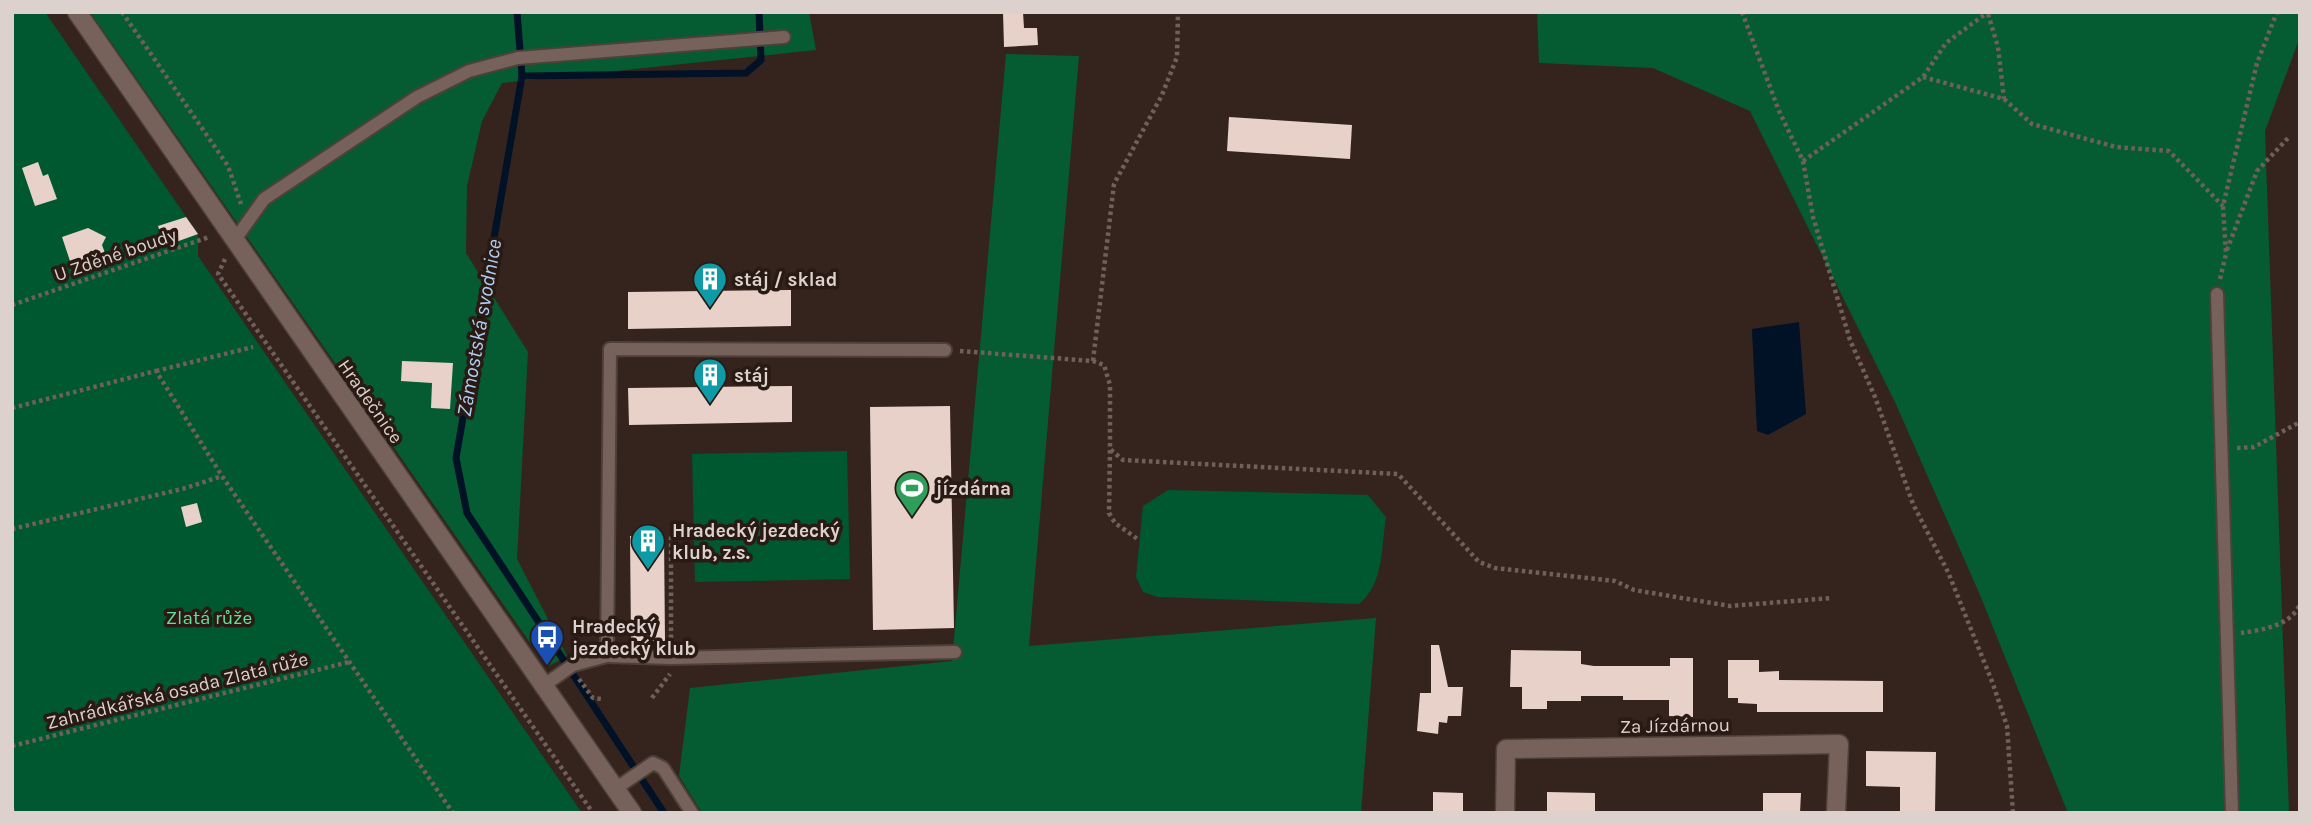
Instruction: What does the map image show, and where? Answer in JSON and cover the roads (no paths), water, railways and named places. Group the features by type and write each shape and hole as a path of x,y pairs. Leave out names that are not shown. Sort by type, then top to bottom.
{"street":[{"name":"Hradečnice","path":"77,12 632,813"},
{"name":"Za Jízdárnou","path":"1505,813 1506,749 1839,744 1836,813"}],"lane":[{"path":"230,236 264,199 417,97 468,71 518,58 783,37"},
{"path":"2217,294 2232,813"},
{"path":"607,656 610,348 945,350"},
{"path":"543,686 571,666 607,656 671,658 955,652"},
{"path":"615,789 653,763 663,768 692,813"}],"water":[{"path":"1799,322 1806,414 1768,435 1757,431 1752,329"}],"waterway":[{"path":"517,12 522,76"},
{"name":"Zámostská svodnice","path":"664,813 467,513 456,458 522,76 746,73 761,60 759,12"}],"place":[{"name":"stáj / sklad","path":"710,309"},
{"name":"stáj","path":"710,405"},
{"name":"jízdárna","path":"912,518"},
{"name":"Hradecký jezdecký klub, z.s.","path":"648,571"},
{"name":"Hradecký jezdecký klub","path":"547,667"}],"park label":[{"name":"Zlatá růže","path":"209,617"}]}
